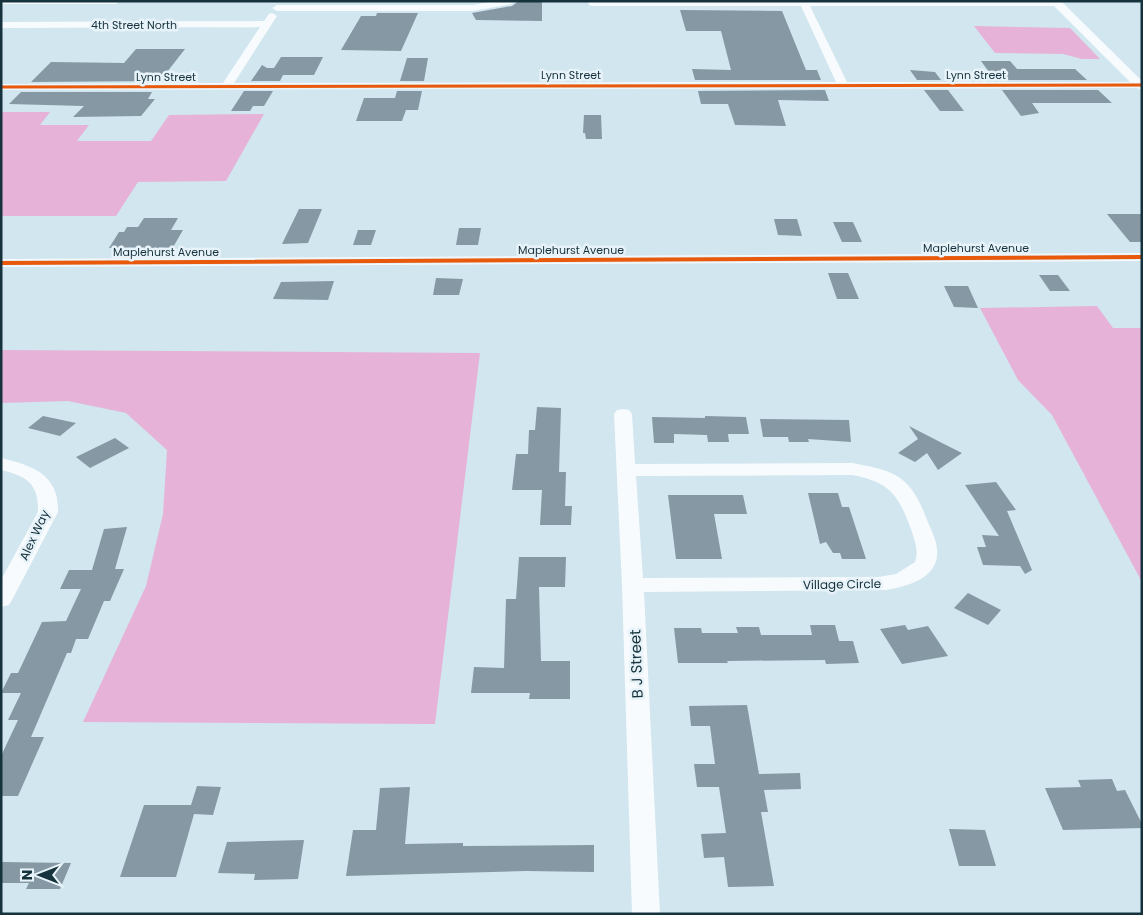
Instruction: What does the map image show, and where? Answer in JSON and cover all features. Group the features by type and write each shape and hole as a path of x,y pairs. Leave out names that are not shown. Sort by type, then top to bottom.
{"street":[{"path":"2,2 116,1"},
{"path":"227,86 279,5 473,8 512,1"},
{"path":"592,3 1056,3 1141,85"},
{"path":"804,3 843,85"},
{"name":"4th Street North","path":"1,25 267,24"},
{"name":"Lynn Street","path":"1,87 1141,85"},
{"name":"Maplehurst Avenue","path":"1,263 1142,257"},
{"name":"B J Street","path":"624,414 646,914"},
{"name":"Alex Way","path":"1,464 18,468 38,479 45,487 49,501 48,512 1,600"},
{"name":"Village Circle","path":"626,470 852,469 865,471 884,477 908,495 928,550 922,567 910,577 898,582 878,584 633,586"}],"shaded area":[{"path":"974,26 1070,28 1100,59 1082,59 1063,54 995,53"},
{"path":"1,112 50,112 40,125 89,125 77,141 151,141 169,115 264,114 226,181 138,182 116,216 1,216"},
{"path":"1097,306 1113,328 1142,328 1142,582 1052,415 1018,380 980,308"},
{"path":"1,350 480,353 435,724 83,722 146,586 163,514 167,450 126,413 68,401 1,403"}],"building":[{"path":"519,1 542,1 542,21 476,20 472,13 512,6"},
{"path":"680,10 782,11 806,70 817,70 821,80 695,80 692,69 731,70 721,31 686,31"},
{"path":"377,13 418,13 401,51 341,50 361,16 376,16"},
{"path":"136,49 185,49 160,81 31,82 51,62 124,63"},
{"path":"281,57 323,57 314,75 283,75 280,81 251,81 262,65 267,68 274,68"},
{"path":"407,58 428,58 424,81 400,81"},
{"path":"981,61 1010,61 1017,69 1075,69 1087,80 995,80"},
{"path":"910,70 935,72 941,80 917,80"},
{"path":"825,90 829,101 778,100 786,126 735,125 728,104 701,104 698,91"},
{"path":"924,90 948,90 964,111 940,111"},
{"path":"1002,90 1098,90 1112,103 1032,103 1039,113 1021,116"},
{"path":"244,91 273,91 264,106 253,106 250,111 231,111"},
{"path":"397,91 422,91 418,110 406,110 402,121 356,121 364,98 395,98"},
{"path":"21,92 152,92 148,99 155,99 141,116 73,117 84,106 9,104"},
{"path":"584,115 601,115 602,139 586,139 585,133 583,133"},
{"path":"299,209 322,209 308,243 282,244"},
{"path":"1107,214 1142,214 1142,242 1130,242"},
{"path":"144,218 178,218 171,230 183,230 172,249 109,248 119,232 124,232 127,227 138,227"},
{"path":"774,219 797,219 802,236 778,235"},
{"path":"833,222 853,222 862,242 842,242"},
{"path":"459,228 481,228 478,245 456,245"},
{"path":"358,230 376,230 371,245 353,245"},
{"path":"828,273 848,273 859,299 837,299"},
{"path":"1039,275 1058,275 1070,291 1050,291"},
{"path":"436,278 463,279 459,295 433,295"},
{"path":"334,281 328,300 273,299 281,282"},
{"path":"944,286 968,286 978,308 954,307"},
{"path":"537,407 561,408 559,472 566,472 565,506 572,506 571,525 540,525 542,490 512,490 516,454 528,454 529,430 535,430"},
{"path":"43,416 76,423 60,436 28,428"},
{"path":"705,416 746,417 749,434 728,434 729,442 708,442 707,435 674,434 674,443 654,443 652,417 705,418"},
{"path":"760,419 849,420 851,442 808,439 809,442 789,442 788,437 763,437"},
{"path":"909,426 962,453 938,470 927,453 915,462 898,453 918,439"},
{"path":"115,438 129,448 90,468 76,457"},
{"path":"996,482 1016,510 1007,511 1032,570 1025,574 1020,566 983,565 977,547 986,547 982,535 999,536 965,485"},
{"path":"808,493 838,493 842,507 849,507 866,559 842,559 840,553 833,553 826,542 820,544"},
{"path":"668,495 743,495 747,514 714,514 722,559 676,559"},
{"path":"127,527 115,569 124,569 110,601 104,601 88,639 76,639 71,653 67,653 31,737 44,737 18,796 1,796 1,756 18,720 8,720 21,693 1,693 11,673 18,673 42,622 66,621 81,589 60,589 69,570 92,570 104,529"},
{"path":"519,557 566,557 565,587 539,587 541,661 570,661 570,699 529,699 530,693 471,693 474,667 504,668 506,599 516,599"},
{"path":"968,593 1001,610 988,625 954,608"},
{"path":"810,625 835,625 839,641 853,641 859,663 826,664 825,660 678,663 674,628 701,628 702,633 738,633 736,627 759,627 761,635 812,635"},
{"path":"905,625 908,630 928,626 948,656 902,664 880,629"},
{"path":"747,705 759,774 800,773 801,789 764,790 768,812 761,812 774,886 728,887 724,857 704,858 701,834 726,833 719,787 697,787 694,764 715,764 710,726 691,726 689,706"},
{"path":"1112,779 1117,791 1125,790 1142,824 1142,828 1063,830 1045,788 1081,787 1078,780"},
{"path":"197,786 221,787 213,815 194,814 176,877 120,877 144,805 191,805"},
{"path":"410,787 405,844 463,843 463,846 594,845 594,872 526,871 346,876 353,830 376,830 380,788"},
{"path":"949,829 985,830 996,866 959,866"},
{"path":"304,840 298,879 254,880 255,874 218,873 227,842"},
{"path":"1,862 71,863 60,889 26,889 29,883 1,883"}],"cycle path":[{"path":"1,87 1142,85"},
{"path":"1,263 1142,257"}]}
